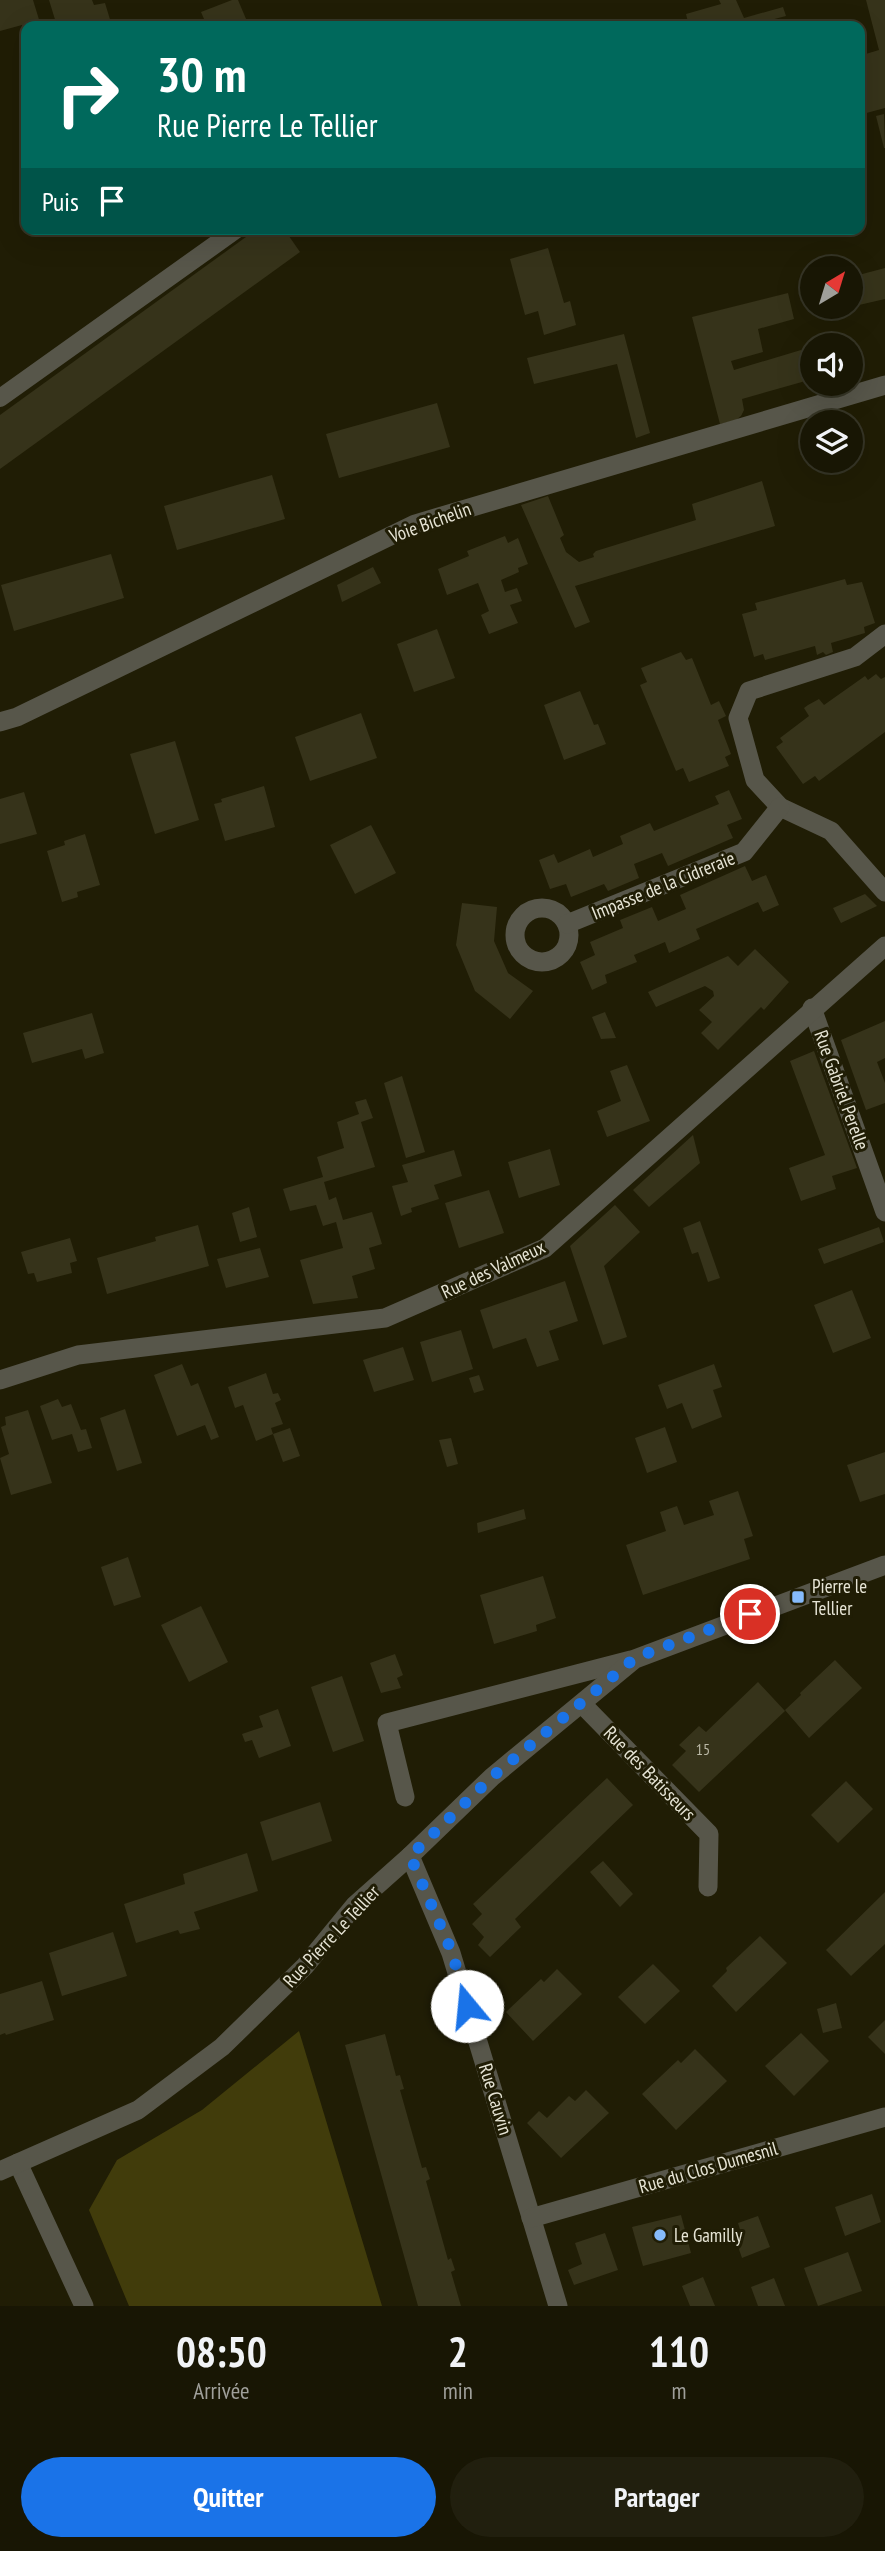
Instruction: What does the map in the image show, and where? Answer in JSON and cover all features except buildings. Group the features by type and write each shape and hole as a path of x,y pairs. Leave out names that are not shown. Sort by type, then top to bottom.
{"street":[{"name":"Voie Bichelin","path":"0,722 17,717 415,524 885,385"},
{"path":"885,634 855,657 749,691 738,718 755,780 780,807 831,831 885,892"},
{"name":"Impasse de la Cidreraie","path":"567,924 744,852 780,807"},
{"name":"Rue des Valmeux","path":"0,1380 78,1355 385,1318 545,1248 812,1008 885,946"},
{"name":"Rue Gabriel Perelle","path":"812,1008 885,1212"},
{"name":"Rue Pierre Le Tellier","path":"405,1797 387,1723 635,1658 885,1565"},
{"name":"Rue Pierre Le Tellier","path":"9,2167 138,2110 222,2047 305,1966 355,1905 492,1777 635,1658"},
{"name":"Rue des Batisseurs","path":"582,1704 709,1833 708,1887"},
{"name":"Rue Cauvin","path":"410,1856 452,1952 558,2306"},
{"name":"Rue du Clos Dumesnil","path":"531,2218 885,2117"},
{"path":"9,2167 84,2306"}],"lane":[{"path":"0,398 229,235"}],"shaded area":[{"path":"299,2031 382,2306 129,2306 89,2210 117,2160 202,2110"}],"place":[{"name":"Pierre le Tellier","path":"798,1597"},
{"name":"Le Gamilly","path":"660,2235"}],"route":[{"path":"467,2006 452,1952 410,1856 492,1777 635,1658 750,1614"}]}
